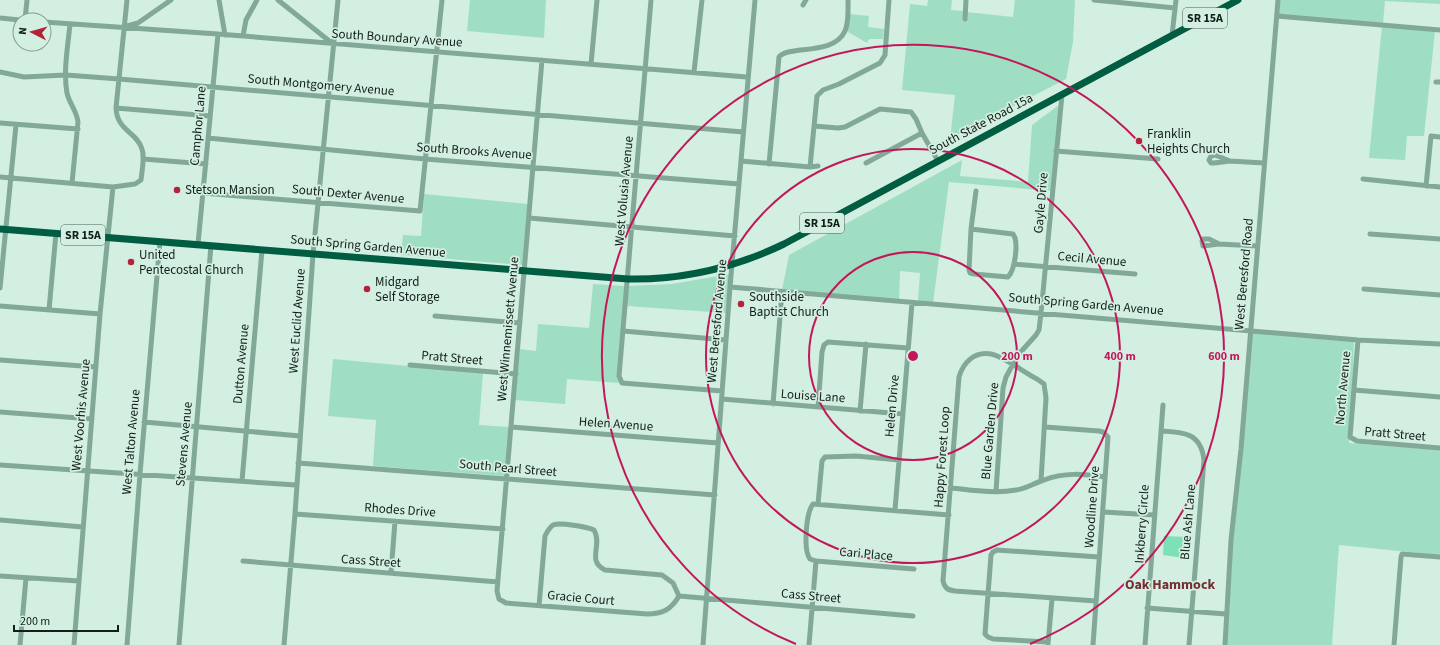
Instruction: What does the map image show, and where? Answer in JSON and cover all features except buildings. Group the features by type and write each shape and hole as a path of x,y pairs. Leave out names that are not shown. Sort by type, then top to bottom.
{"highway":[{"name":"South State Road 15a","path":"733,265 784,244 1238,0"},
{"name":"South Spring Garden Avenue","path":"3,229 628,279 680,277 733,265"}],"street":[{"path":"26,12 27,0"},
{"path":"0,177 113,187 136,184 141,180 143,159 142,148 120,123 116,116 127,0"},
{"path":"124,27 138,23 171,0"},
{"path":"219,0 225,35"},
{"path":"243,36 246,20 257,0"},
{"name":"West Euclid Avenue","path":"284,645 295,514 313,254 338,0"},
{"path":"425,159 442,0"},
{"path":"590,64 597,0"},
{"name":"West Volusia Avenue","path":"651,0 619,376 622,383 722,391"},
{"path":"694,72 702,0"},
{"name":"West Beresford Avenue","path":"703,645 730,287 733,265 747,77 755,0"},
{"path":"769,164 779,57 785,52 820,48 842,36 846,27 848,0"},
{"path":"810,167 817,96 823,90 839,84 880,63 885,56 889,0"},
{"path":"965,19 966,0"},
{"path":"1094,0 1175,8"},
{"path":"1172,35 1176,0"},
{"name":"West Beresford Road","path":"1224,645 1231,540 1241,449 1278,0"},
{"path":"281,1 333,44"},
{"path":"1277,16 1440,30"},
{"path":"0,18 12,19"},
{"name":"South Boundary Avenue","path":"52,23 218,34 747,77"},
{"path":"70,24 66,75 68,95 78,116 72,183"},
{"name":"Camphor Lane","path":"198,244 218,34"},
{"name":"West Winnemissett Avenue","path":"499,599 497,591 542,60"},
{"name":"South Montgomery Avenue","path":"0,72 24,77 66,75 119,79 743,132"},
{"name":"Gayle Drive","path":"1042,313 1062,95"},
{"path":"116,108 210,116"},
{"path":"814,126 838,128 845,127 880,109 910,112 916,119 938,161"},
{"path":"0,123 78,129"},
{"path":"0,288 3,229 11,178 16,125"},
{"path":"866,163 922,133"},
{"path":"1426,186 1431,136 1440,137"},
{"name":"South Brooks Avenue","path":"208,138 425,159 739,184"},
{"path":"1056,151 1158,159"},
{"path":"143,159 206,164"},
{"name":"South Dexter Avenue","path":"203,193 420,211 425,159"},
{"path":"1230,161 1264,163"},
{"path":"741,162 810,167 818,166"},
{"path":"1363,179 1440,187"},
{"name":"West Voorhis Avenue","path":"74,645 100,314 113,187"},
{"path":"971,229 1013,234 1016,242 1014,264 1011,274 1008,277 970,273 968,266 971,229 976,191"},
{"path":"529,218 735,236"},
{"path":"49,310 56,233"},
{"path":"1370,234 1440,239"},
{"name":"West Talton Avenue","path":"127,645 144,422 160,241"},
{"path":"1219,244 1257,246"},
{"name":"Stevens Avenue","path":"179,645 211,245"},
{"name":"Dutton Avenue","path":"242,481 262,250"},
{"name":"Cecil Avenue","path":"1014,264 1135,274"},
{"name":"South Spring Garden Avenue","path":"730,287 1358,340 1440,344"},
{"path":"1364,289 1440,295"},
{"path":"773,404 782,292"},
{"name":"Helen Drive","path":"895,510 912,303"},
{"path":"0,306 100,314"},
{"name":"Blue Garden Drive","path":"996,491 1002,394 1006,377 1018,355 1036,336 1039,330 1042,313"},
{"path":"435,316 520,323"},
{"path":"623,331 726,340"},
{"name":"North Avenue","path":"1350,437 1358,340"},
{"path":"818,407 822,352 824,345 828,342 834,341 908,348"},
{"path":"860,411 866,344"},
{"name":"Happy Forest Loop","path":"1041,481 1046,398 1044,384 991,354 984,354 973,358 964,365 959,377 944,587 948,590 956,592 1096,601"},
{"path":"0,360 96,367"},
{"name":"Pratt Street","path":"410,365 516,374"},
{"path":"1354,390 1440,397"},
{"name":"Louise Lane","path":"722,399 903,414"},
{"name":"Inkberry Circle","path":"1145,645 1163,405"},
{"path":"0,412 92,419"},
{"path":"144,422 300,436"},
{"name":"Helen Avenue","path":"511,427 718,443"},
{"name":"Woodline Drive","path":"1045,427 1098,431 1106,434 1108,437 1093,645"},
{"name":"Blue Ash Lane","path":"1161,431 1177,432 1188,435 1197,442 1203,452 1204,460 1189,645"},
{"name":"Pratt Street","path":"1350,437 1357,442 1440,448"},
{"path":"818,504 822,461 825,457 832,456 899,460"},
{"name":"South Pearl Street","path":"298,462 715,495"},
{"path":"0,465 296,485"},
{"path":"951,488 1005,492 1025,489 1041,481 1070,474 1105,477"},
{"path":"809,645 816,561 810,559 806,550 809,513 813,504 949,515"},
{"path":"1103,512 1154,515"},
{"name":"Rhodes Drive","path":"295,514 503,529"},
{"path":"0,520 83,526"},
{"path":"391,573 395,521"},
{"path":"539,606 545,536 547,530 558,524 588,527 594,530 597,538 595,558 599,567 605,570 662,575 673,583 679,596"},
{"path":"1052,599 1048,644 988,637 985,634 991,555 993,552 997,550 1099,557"},
{"path":"1394,645 1402,554 1440,557"},
{"name":"Cass Street","path":"242,561 498,582"},
{"name":"Cari Place","path":"816,561 914,569"},
{"path":"0,576 79,581"},
{"path":"20,645 26,578"},
{"name":"Cass Street","path":"679,596 913,616"},
{"name":"Gracie Court","path":"499,599 506,603 646,614 662,612 671,607 679,596"},
{"path":"1147,608 1226,614"}],"shaded area":[{"path":"470,0 546,0 544,38 467,31"},
{"path":"928,0 952,0 951,10 963,11 963,21 967,21 967,12 1013,17 1015,0 1075,0 1073,42 1066,79 950,139 955,95 902,90 910,4 927,6"},
{"path":"1280,0 1440,0 1440,4 1385,1 1383,23 1279,14"},
{"path":"850,14 869,16 868,27 884,29 883,39 869,39 867,43 848,32"},
{"path":"1382,26 1435,31 1424,136 1407,136 1405,160 1369,158"},
{"path":"1059,105 1051,191 949,182 933,303 918,301 920,273 900,271 899,300 782,290 789,255 962,160 960,176 1028,182 1032,125"},
{"path":"424,194 528,204 523,265 401,255 403,235 421,236"},
{"path":"730,274 726,313 627,306 629,286 672,284"},
{"path":"593,284 625,286 619,383 567,379 565,404 515,400 520,349 536,351 538,324 589,328"},
{"path":"1252,332 1354,341 1352,399 1348,438 1350,439 1349,443 1440,450 1440,555 1339,545 1332,645 1227,645 1233,540"},
{"path":"333,359 483,373 479,425 509,427 505,476 373,466 376,420 328,416"},
{"path":"1164,536 1187,537 1185,557 1163,555"}],"place":[{"name":"Franklin Heights Church","path":"1139,141"},
{"name":"Stetson Mansion","path":"177,190"},
{"name":"United Pentecostal Church","path":"131,262"},
{"name":"Midgard Self Storage","path":"367,289"},
{"name":"Southside Baptist Church","path":"741,304"}],"district":[{"name":"Oak Hammock","path":"1170,585"}]}
